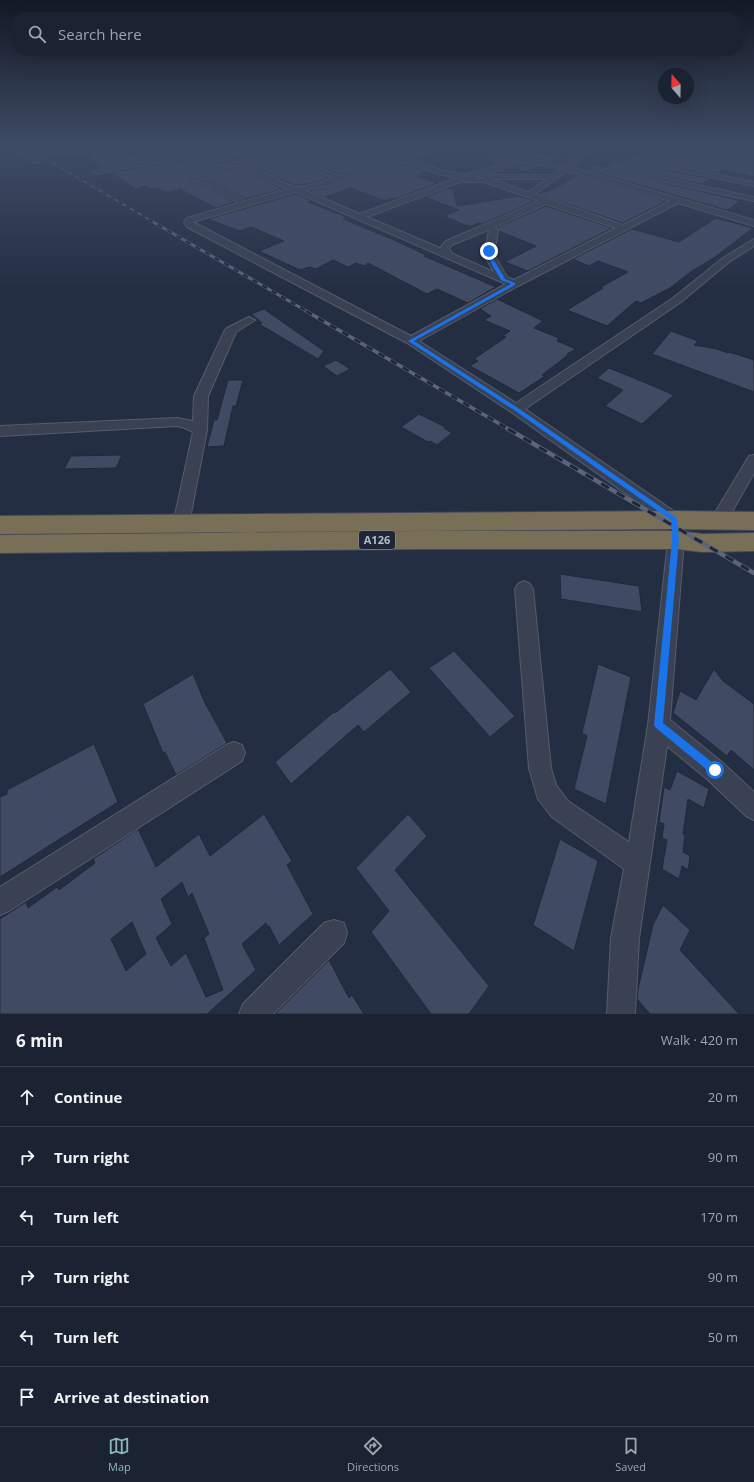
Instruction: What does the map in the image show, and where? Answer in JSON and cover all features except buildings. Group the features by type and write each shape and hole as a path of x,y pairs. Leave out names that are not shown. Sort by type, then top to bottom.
{"highway":[{"name":"A126","path":"0,544 406,540 675,530 719,520 754,521"},
{"name":"A126","path":"0,525 180,524 675,530 703,543 754,542"}],"street":[{"path":"230,194 244,204"},
{"path":"278,194 190,220 188,222 190,225 411,341 516,409 675,530 659,725 625,938 621,1014"},
{"path":"308,194 514,284"},
{"path":"360,217 418,194"},
{"path":"654,194 754,223"},
{"path":"729,194 754,199"},
{"path":"529,195 624,228"},
{"path":"448,254 444,249 449,242 493,227 545,201"},
{"path":"411,341 514,284 676,201"},
{"path":"493,227 493,240 489,255 503,279"},
{"path":"516,409 677,300 726,260 754,242"},
{"path":"180,524 200,430 201,396 231,330 249,320"},
{"path":"0,431 177,422 189,424 200,430"},
{"path":"719,520 754,460"},
{"path":"524,589 540,768 546,791 560,809 638,863"},
{"path":"659,725 715,770 754,808"},
{"path":"0,902 234,753"},
{"path":"253,1014 334,932"}],"railway":[{"path":"106,194 150,220"},
{"path":"148,219 308,312"},
{"path":"306,311 510,430"},
{"path":"508,429 754,573"}],"route":[{"path":"489,251 490,260 500,272 503,279 514,284 411,341 516,409 675,520 676,540 659,725 715,770"}]}
